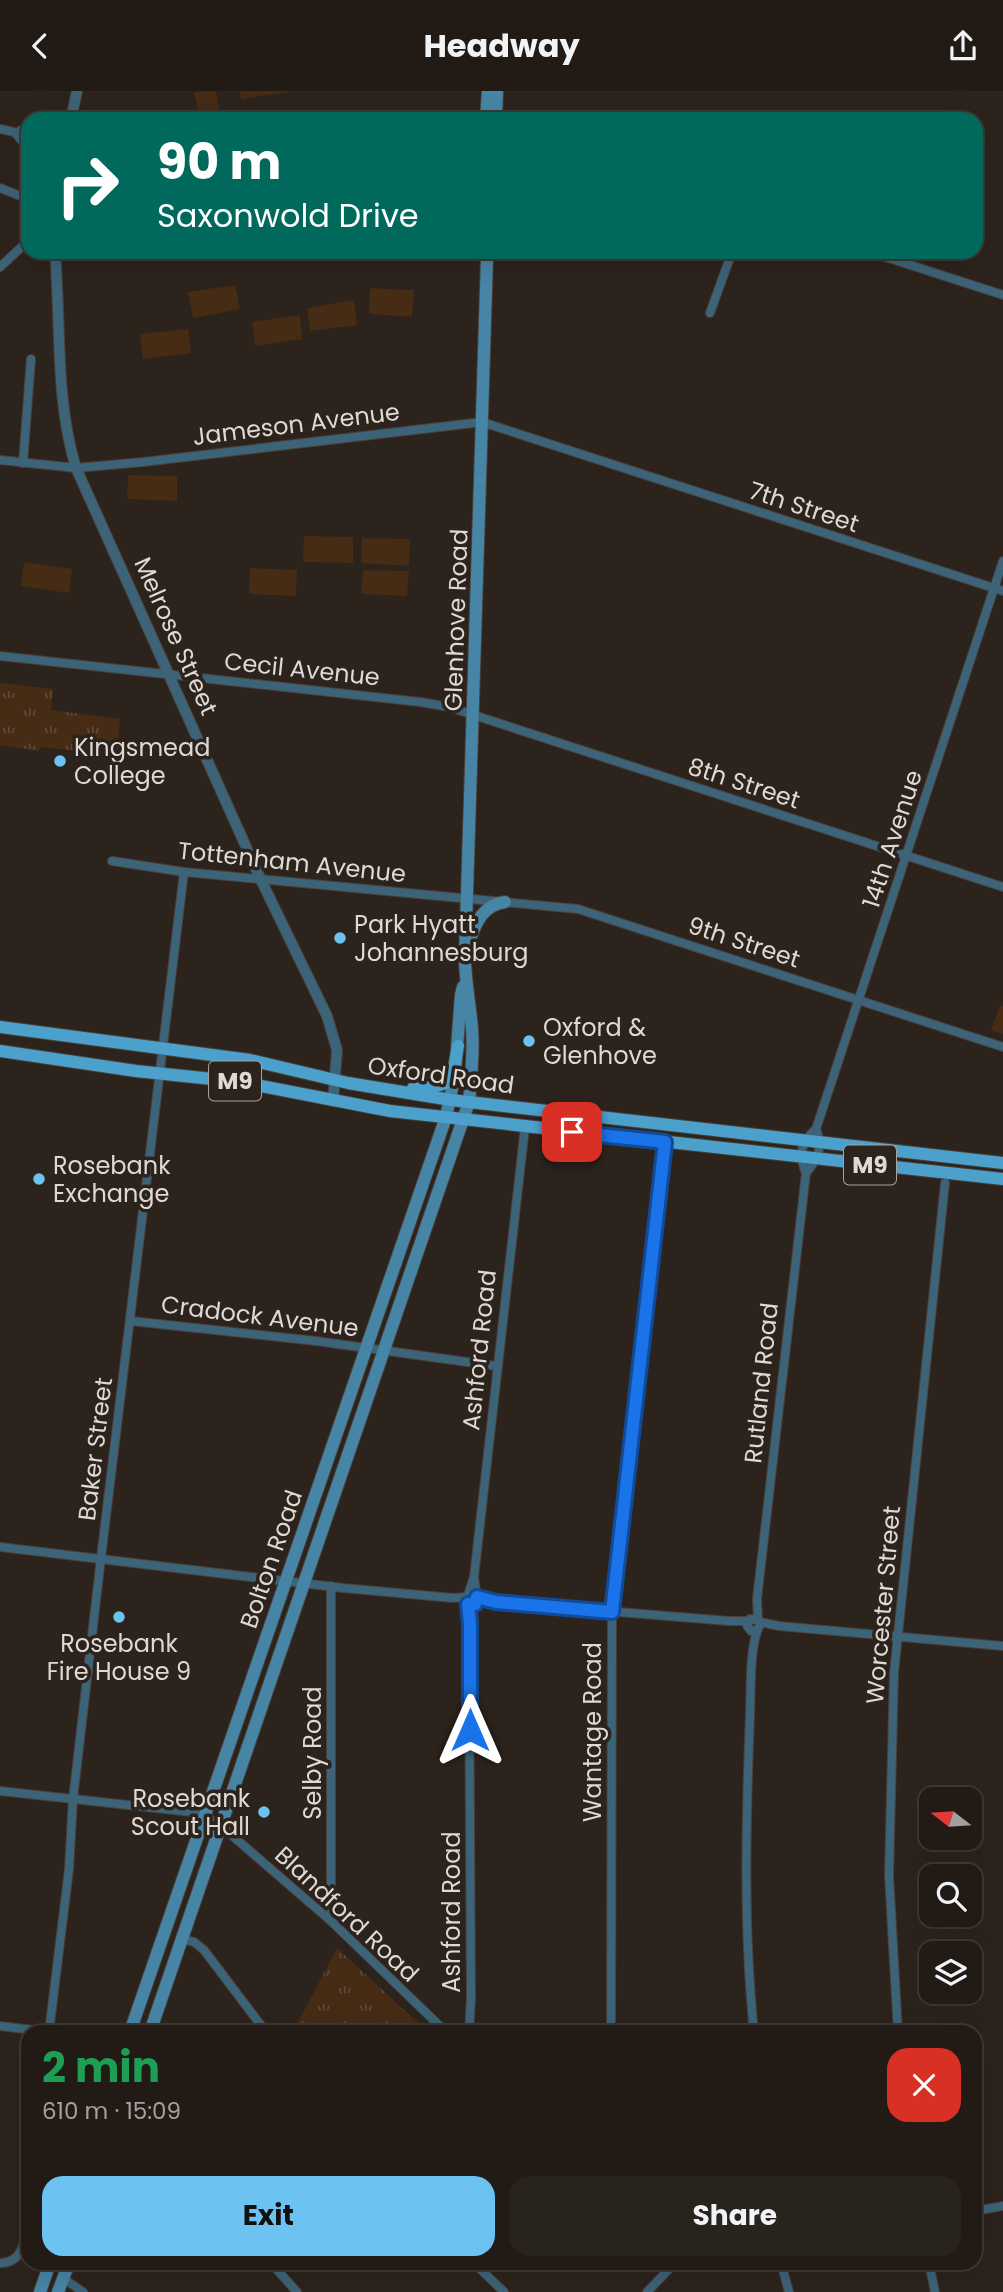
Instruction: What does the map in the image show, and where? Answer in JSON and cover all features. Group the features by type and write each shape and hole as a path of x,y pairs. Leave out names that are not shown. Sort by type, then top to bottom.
{"main road":[{"path":"486,112 488,91"},
{"path":"496,112 497,91"},
{"name":"Glenhove Road","path":"469,1102 472,1032 465,984 465,957 469,899 487,259"},
{"path":"465,957 473,930 481,915 491,906 505,902"},
{"name":"Glenhove Road","path":"451,1100 461,995 465,984"},
{"name":"Oxford Road","path":"0,1027 250,1060 336,1080 451,1100 1003,1163"},
{"path":"392,1090 433,1087 446,1083 453,1073 458,1046"},
{"name":"Oxford Road","path":"0,1051 160,1074 255,1084 333,1101 524,1127 946,1176 1003,1179"},
{"name":"Bolton Road","path":"132,2025 368,1348 451,1100"},
{"name":"Bolton Road","path":"152,2025 469,1102"},
{"path":"40,2292 48,2270"},
{"path":"58,2292 66,2270"}],"street":[{"path":"72,112 77,91"},
{"path":"0,129 18,133 21,131"},
{"path":"18,133 21,141"},
{"path":"0,188 21,195"},
{"path":"0,267 21,248"},
{"name":"Melrose Street","path":"55,259 65,410 68,439 76,468 261,880 332,1029 337,1049 333,1101"},
{"path":"710,313 729,259"},
{"path":"892,259 1003,295"},
{"path":"23,463 31,359"},
{"name":"Jameson Avenue","path":"0,460 76,468 482,422 592,458"},
{"name":"7th Street","path":"592,458 998,590"},
{"name":"14th Avenue","path":"816,1129 998,590 1003,561"},
{"name":"Cecil Avenue","path":"0,656 420,702 474,715"},
{"name":"8th Street","path":"474,715 1003,887"},
{"name":"Tottenham Avenue","path":"112,861 184,872 469,899"},
{"name":"Baker Street","path":"49,2025 101,1559 184,872"},
{"name":"9th Street","path":"469,899 578,909 1003,1047"},
{"name":"Ashford Road","path":"469,2025 471,1600 476,1581 474,1577 496,1366 524,1127"},
{"path":"816,1129 821,1142 817,1160 806,1173 800,1158 804,1139 816,1129"},
{"name":"Wantage Road","path":"611,2025 612,1612 665,1142"},
{"path":"941,1156 946,1176"},
{"path":"946,1176 956,1157"},
{"name":"Rutland Road","path":"754,2025 746,1871 754,1624 806,1173"},
{"name":"Worcester Street","path":"898,2025 889,1862 896,1637 946,1176"},
{"name":"Cradock Avenue","path":"131,1321 368,1348 496,1366"},
{"path":"0,1547 471,1600 1003,1646"},
{"name":"Selby Road","path":"331,1586 331,1921"},
{"path":"0,1791 191,1812 205,1816"},
{"name":"Blandford Road","path":"205,1816 221,1826 331,1921 439,2025"},
{"path":"182,1939 194,1942 204,1950 261,2025"},
{"path":"0,2026 21,2029"},
{"path":"982,2210 1003,2206"},
{"path":"0,2263 10,2263 21,2254"},
{"path":"278,2270 298,2292"},
{"path":"481,2270 504,2292"},
{"path":"647,2292 668,2270"},
{"path":"784,2270 789,2292"},
{"path":"930,2270 935,2292"},
{"path":"63,2278 83,2292"}],"green space":[{"path":"216,91 220,112 198,112 194,93"},
{"path":"240,91 294,91 241,99"},
{"path":"235,285 240,309 193,318 188,292"},
{"path":"370,288 414,290 412,317 369,314"},
{"path":"354,300 357,325 310,331 307,308"},
{"path":"300,315 302,339 255,346 252,322"},
{"path":"188,329 191,353 143,359 140,334"},
{"path":"128,475 177,476 177,501 127,499"},
{"path":"304,536 353,537 353,563 303,562"},
{"path":"362,538 410,539 409,566 361,563"},
{"path":"24,562 72,569 69,593 21,586"},
{"path":"250,568 297,570 296,596 249,594"},
{"path":"363,570 409,571 407,596 361,594"},
{"path":"0,683 53,689 51,710 120,719 117,755 40,747 39,751 0,745"},
{"path":"1000,1005 1003,1006 1003,1034 991,1030"},
{"path":"337,1948 420,2025 297,2025"}],"place":[{"name":"Kingsmead College","path":"60,761"},
{"name":"Park Hyatt Johannesburg","path":"340,938"},
{"name":"Oxford & Glenhove","path":"529,1041"},
{"name":"Rosebank Exchange","path":"39,1179"},
{"name":"Rosebank Fire House 9","path":"119,1617"},
{"name":"Rosebank Scout Hall","path":"264,1812"}],"route":[{"path":"470,1730 468,1604 475,1604 477,1597 496,1602 612,1612 665,1142 572,1132"}]}
